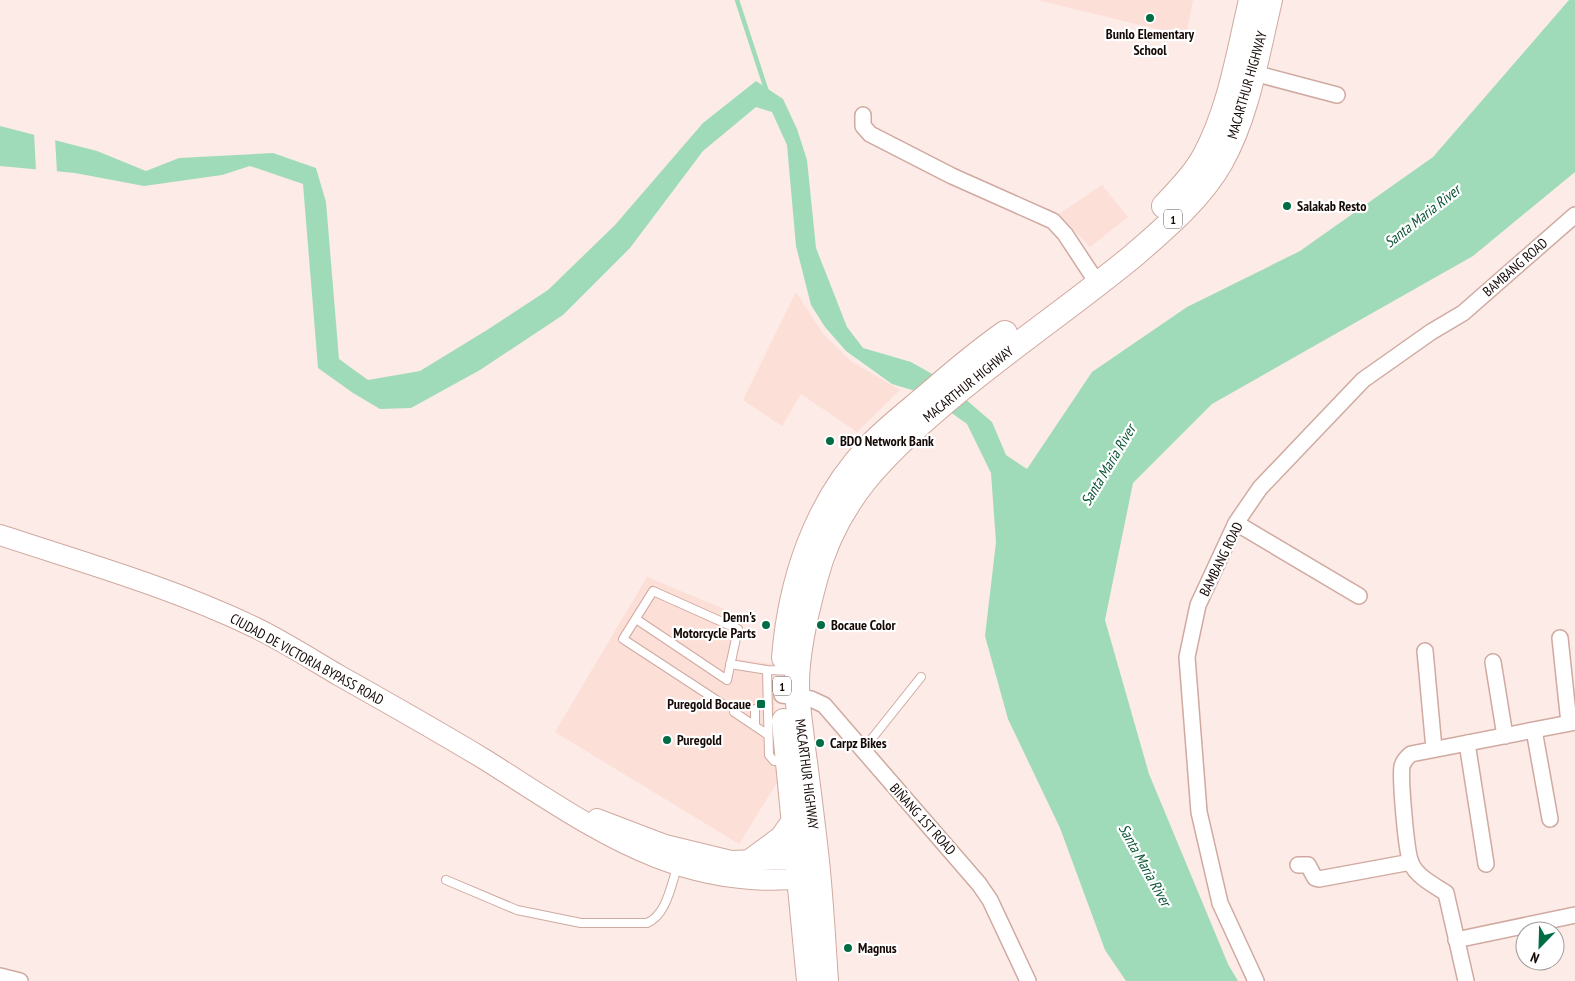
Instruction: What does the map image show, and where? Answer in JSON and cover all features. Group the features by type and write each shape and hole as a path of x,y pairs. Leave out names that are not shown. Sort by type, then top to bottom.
{"highway":[{"name":"MACARTHUR HIGHWAY","path":"1244,71 1251,0"},
{"name":"MACARTHUR HIGHWAY","path":"826,981 808,868 790,695 783,670 790,608 798,574 811,539 834,493 868,448 901,428 976,365 1093,278 1129,239 1180,190 1204,156 1244,71 1270,0"},
{"name":"MACARTHUR HIGHWAY","path":"797,762 794,821 808,868 809,981"},
{"path":"751,861 782,838 794,821"}],"main road":[{"name":"CIUDAD DE VICTORIA BYPASS ROAD","path":"0,535 186,597 255,627 453,740 616,841 664,862 728,878 808,868"},
{"name":"CIUDAD DE VICTORIA BYPASS ROAD","path":"568,811 602,820 665,845 730,861 751,861 808,868"}],"street":[{"path":"1244,71 1337,95"},
{"path":"864,115 863,126 870,134 952,176 1052,221 1065,234 1093,278"},
{"name":"BAMBANG ROAD","path":"1256,981 1220,903 1199,812 1187,657 1198,605 1236,523 1260,488 1363,380 1463,312 1575,215"},
{"path":"1236,523 1359,596"},
{"path":"1466,981 1446,893 1421,875 1411,862 1401,787 1402,766 1406,757 1411,754 1572,723 1560,638"},
{"path":"1425,652 1434,749"},
{"path":"1492,662 1505,736"},
{"name":"BIÑANG 1ST ROAD","path":"790,695 818,701 824,705 979,884 993,907 1028,981"},
{"path":"1534,730 1550,819"},
{"path":"1467,743 1486,864"},
{"path":"1298,865 1308,865 1315,878 1319,879 1411,862"},
{"path":"1456,940 1575,915"},
{"path":"0,976 20,981"}],"lane":[{"path":"636,618 727,680 738,629 653,591 636,618 623,639 724,705"},
{"path":"730,664 783,670 768,735 769,756 774,761 797,762"},
{"path":"752,668 752,677"},
{"path":"862,751 921,677"},
{"path":"755,709 755,726"},
{"path":"734,712 768,735"},
{"path":"446,880 517,910 580,924 648,923 656,919 663,908 678,865"}],"shaded area":[{"name":"Bunlo Elementary School","path":"1037,0 1193,0 1186,36"},
{"path":"1102,185 1128,217 1090,247 1059,214"},
{"path":"796,292 824,335 852,362 900,390 857,432 801,394 782,426 743,400"},
{"path":"647,577 744,617 735,659 773,664 778,781 739,844 555,732"}],"water":[{"name":"Santa Maria River","path":"1569,0 1575,0 1575,172 1473,256 1212,404 1133,483 1105,620 1149,774 1228,964 1238,981 1126,981 1105,950 1060,828 1008,719 985,636 996,542 991,473 967,424 925,394 892,384 846,351 825,327 811,305 796,246 787,145 772,112 756,107 703,151 630,248 563,315 480,370 411,408 380,409 353,393 318,368 303,184 250,166 222,175 144,186 75,173 0,166 0,126 97,151 146,171 179,158 273,153 316,168 326,202 339,359 368,380 420,371 548,290 615,225 703,123 756,81 783,99 797,129 807,160 816,248 847,327 863,348 911,362 943,380 992,422 1006,455 1027,469 1092,372 1187,307 1300,251 1433,157"}],"pier":[{"path":"34,132 55,138 57,173 36,171"}],"waterway":[{"path":"737,0 767,92"}],"place":[{"name":"Bunlo Elementary School","path":"1150,18"},
{"name":"Salakab Resto","path":"1287,206"},
{"name":"BDO Network Bank","path":"830,441"},
{"name":"Denn's Motorcycle Parts","path":"766,625"},
{"name":"Bocaue Color","path":"821,625"},
{"name":"Puregold Bocaue","path":"761,704"},
{"name":"Puregold","path":"667,740"},
{"name":"Carpz Bikes","path":"820,743"},
{"name":"Magnus","path":"848,948"}]}
